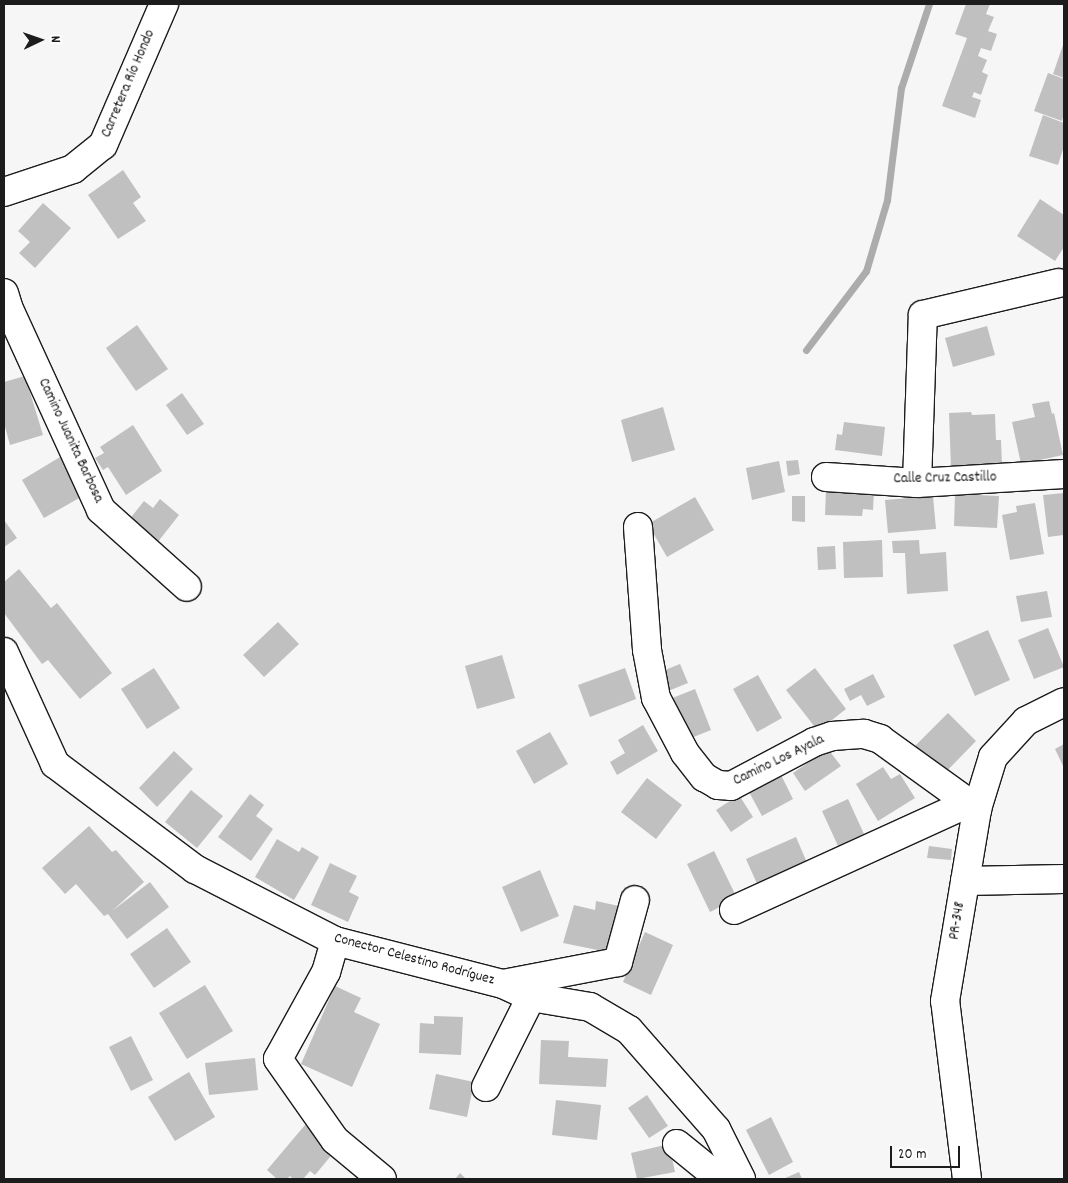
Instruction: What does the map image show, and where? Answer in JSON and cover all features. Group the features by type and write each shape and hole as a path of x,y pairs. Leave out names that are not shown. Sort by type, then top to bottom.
{"street":[{"name":"Carretera Río Hondo","path":"4,192 73,169 103,145 164,4"},
{"path":"917,483 923,315 1058,283"},
{"name":"Camino Juanita Barbosa","path":"4,294 9,309 101,510 188,587"},
{"name":"Calle Cruz Castillo","path":"826,477 917,483 1064,474"},
{"name":"Camino Los Ayala","path":"638,527 647,650 656,698 685,753 704,776 718,785 731,786 814,742 832,736 864,734 880,739 972,806"},
{"name":"Conector Celestino Rodríguez","path":"4,652 55,764 194,869 335,940 503,984 531,997 590,1007 629,1030 716,1129 741,1179"},
{"name":"PR-348","path":"967,1179 945,1001 965,881 972,806 993,757 1026,721 1064,702"},
{"path":"734,910 972,806"},
{"path":"965,881 1064,879"},
{"path":"503,984 618,962 635,900"},
{"path":"335,940 326,972 278,1059 336,1140 382,1179"},
{"path":"486,1086 531,997"},
{"path":"677,1144 720,1179"}],"building":[{"path":"966,4 990,4 986,14 994,17 988,31 997,34 991,51 981,48 978,56 987,60 982,72 988,75 981,95 974,92 972,97 981,100 975,118 942,106 967,38 955,34"},
{"path":"1064,42 1064,78 1053,74"},
{"path":"1048,73 1064,79 1064,113 1062,121 1034,111"},
{"path":"1043,115 1064,123 1064,146 1058,165 1029,156"},
{"path":"123,170 141,197 133,203 146,221 118,239 88,195"},
{"path":"1040,199 1064,215 1064,247 1055,261 1017,236"},
{"path":"43,203 71,228 35,268 19,253 30,242 18,231"},
{"path":"137,325 168,369 136,391 106,348"},
{"path":"987,326 995,355 953,367 945,338"},
{"path":"25,376 43,435 10,445 4,423 4,382"},
{"path":"182,393 204,424 187,435 166,405"},
{"path":"1049,401 1052,414 1054,413 1063,455 1021,464 1012,422 1035,417 1032,404"},
{"path":"663,407 675,450 632,462 621,420"},
{"path":"971,412 972,415 995,414 996,440 1001,440 1002,465 951,468 949,413"},
{"path":"844,422 885,427 882,456 835,450 837,434 842,435"},
{"path":"133,425 162,471 126,495 108,467 103,470 95,458 104,453 100,447"},
{"path":"65,454 88,493 44,518 22,480"},
{"path":"798,460 800,474 788,476 786,461"},
{"path":"779,461 785,492 752,500 746,468"},
{"path":"826,489 874,491 873,510 863,509 862,516 825,515"},
{"path":"1064,493 1064,535 1048,537 1043,495"},
{"path":"955,494 999,496 997,528 954,526"},
{"path":"792,496 805,496 805,522 792,521"},
{"path":"933,496 936,529 888,533 885,500"},
{"path":"695,497 714,530 667,557 648,524"},
{"path":"160,499 179,515 157,543 129,520 144,501 153,508"},
{"path":"1035,503 1044,554 1010,560 1002,515 1017,512 1016,506"},
{"path":"4,520 17,538 4,547"},
{"path":"882,540 883,577 844,578 843,542"},
{"path":"919,540 920,554 946,552 948,591 907,594 905,553 893,553 892,541"},
{"path":"835,546 836,569 818,570 817,547"},
{"path":"19,569 51,608 57,603 112,673 80,699 48,660 42,664 4,613 4,582"},
{"path":"1047,591 1052,617 1021,622 1016,596"},
{"path":"278,622 299,644 264,677 243,655"},
{"path":"1048,628 1064,667 1034,679 1018,640"},
{"path":"988,630 1010,680 975,696 953,645"},
{"path":"502,655 515,698 477,709 465,666"},
{"path":"680,664 688,683 668,691 660,672"},
{"path":"154,668 180,708 147,729 121,689"},
{"path":"625,668 636,699 590,717 578,685"},
{"path":"815,668 846,709 818,731 786,690"},
{"path":"873,674 885,697 867,706 861,695 850,701 844,689"},
{"path":"758,675 782,718 757,732 733,689"},
{"path":"695,689 711,730 686,740 670,699"},
{"path":"948,713 976,741 941,777 912,749"},
{"path":"643,725 658,751 617,775 610,762 625,753 618,740"},
{"path":"550,732 568,764 534,784 516,751"},
{"path":"1064,744 1064,768 1055,749"},
{"path":"828,749 841,766 805,791 793,773"},
{"path":"174,751 193,769 157,807 139,788"},
{"path":"883,767 891,779 900,774 915,798 878,821 856,784"},
{"path":"781,775 793,799 762,816 749,792"},
{"path":"647,778 682,805 656,839 621,812"},
{"path":"191,790 223,816 197,848 165,822"},
{"path":"250,794 264,805 256,816 273,829 251,861 218,837"},
{"path":"739,795 753,817 731,832 716,810"},
{"path":"848,799 864,834 838,846 822,811"},
{"path":"89,826 112,852 116,850 144,882 112,911 150,882 169,907 127,939 108,914 104,916 76,884 65,894 42,868"},
{"path":"796,837 808,865 758,886 746,859"},
{"path":"277,839 299,852 302,847 319,857 294,900 255,877"},
{"path":"929,846 952,849 951,860 927,858"},
{"path":"714,851 737,898 710,912 687,864"},
{"path":"330,863 357,876 349,892 359,897 348,922 311,905"},
{"path":"540,870 559,916 521,932 502,887"},
{"path":"596,901 628,908 617,954 563,943 574,905 595,910"},
{"path":"167,928 191,962 154,988 130,954"},
{"path":"645,932 673,945 651,995 623,982"},
{"path":"205,985 233,1031 187,1059 159,1013"},
{"path":"335,986 361,998 354,1012 380,1024 352,1087 301,1064"},
{"path":"434,1016 463,1017 461,1055 419,1053 420,1023 434,1024"},
{"path":"131,1036 153,1080 131,1091 109,1047"},
{"path":"541,1040 569,1041 568,1057 608,1059 606,1087 539,1084"},
{"path":"255,1058 258,1090 209,1095 205,1063"},
{"path":"189,1072 215,1117 175,1141 148,1097"},
{"path":"436,1074 474,1082 467,1117 429,1109"},
{"path":"647,1095 668,1126 649,1138 628,1108"},
{"path":"556,1100 601,1105 597,1140 552,1135"},
{"path":"771,1117 793,1162 769,1175 746,1130"},
{"path":"305,1125 335,1151 315,1175 310,1171 303,1179 293,1179 290,1176 287,1179 277,1179 267,1170"},
{"path":"669,1144 675,1172 637,1179 631,1153"},
{"path":"799,1172 802,1179 783,1179"},
{"path":"460,1173 466,1179 455,1179"}],"waterway":[{"path":"806,350 866,271 887,200 901,88 929,4"}]}
